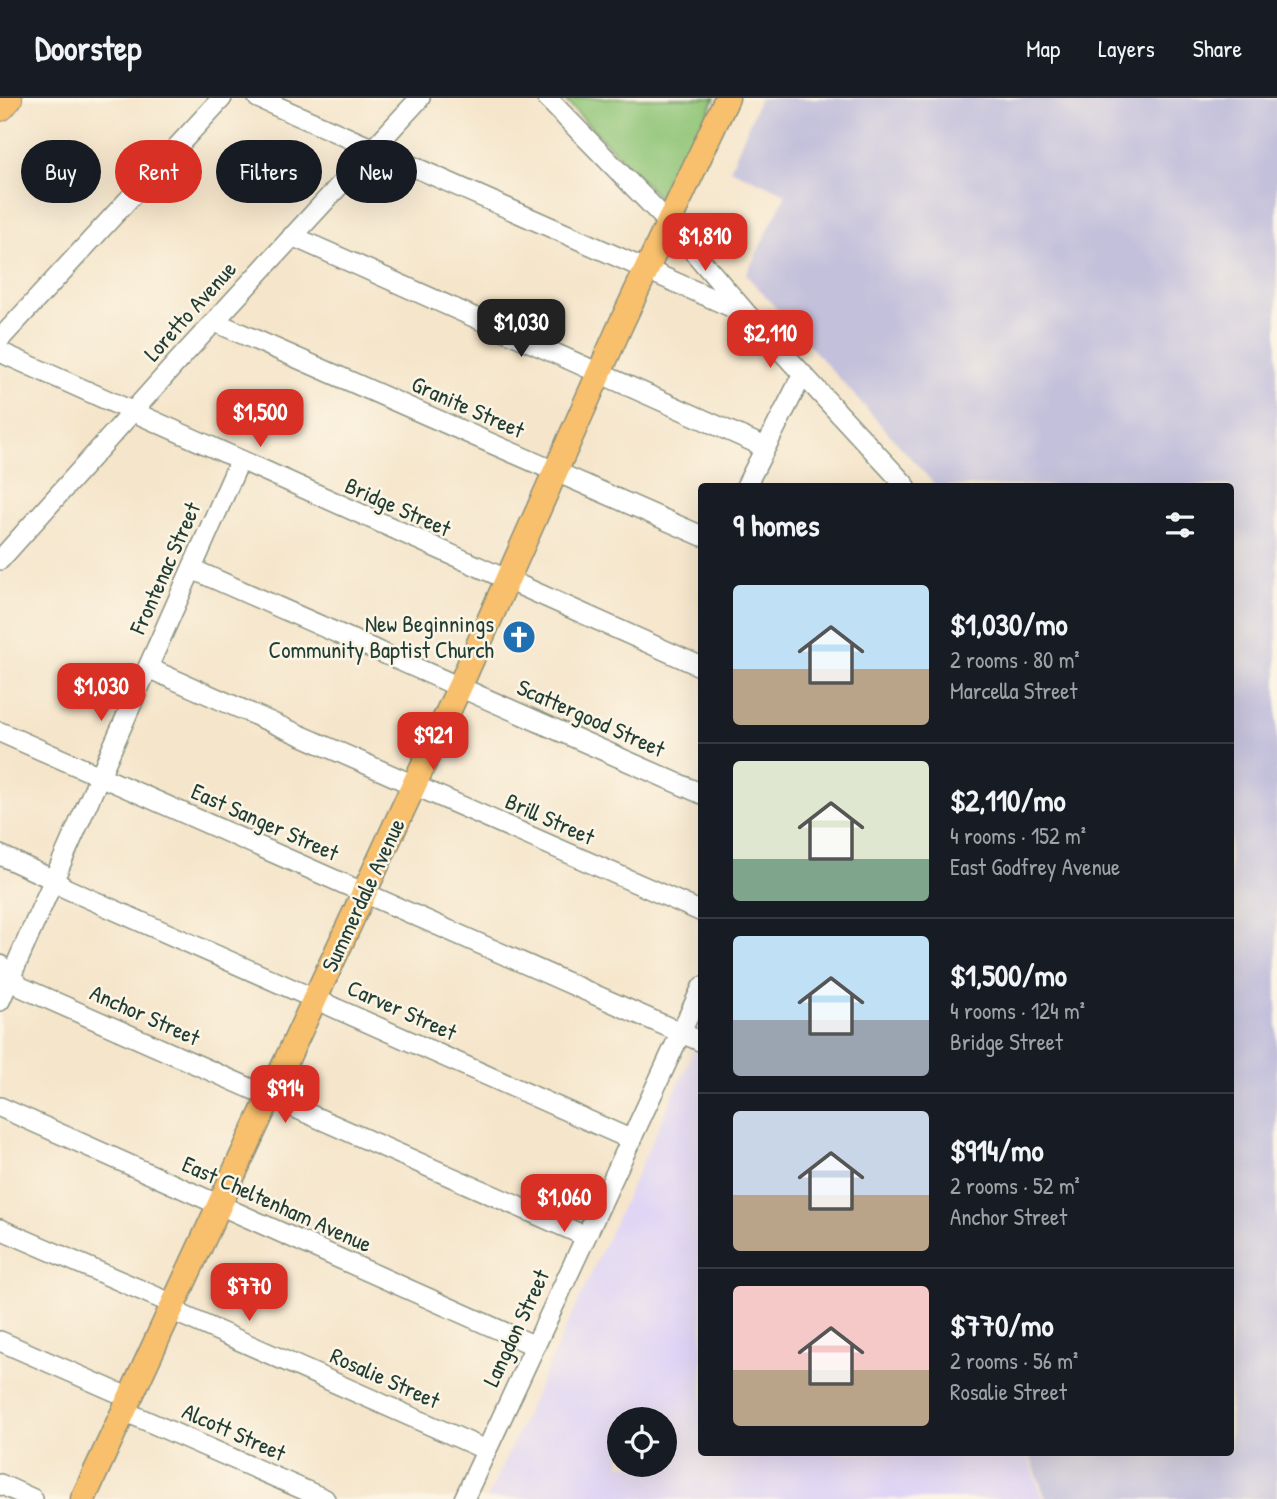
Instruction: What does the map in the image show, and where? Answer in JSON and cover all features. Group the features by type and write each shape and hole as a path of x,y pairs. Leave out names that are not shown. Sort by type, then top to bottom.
{"highway":[{"path":"0,106 7,98"}],"main road":[{"name":"Summerdale Avenue","path":"83,1499 362,892 414,786 504,581 727,98"}],"street":[{"path":"0,340 222,98"},
{"path":"258,98 354,140"},
{"name":"Loretto Avenue","path":"382,140 420,98"},
{"path":"547,98 669,223 802,376 903,483"},
{"path":"417,168 747,314"},
{"name":"Loretto Avenue","path":"0,560 336,189"},
{"path":"292,236 765,447"},
{"name":"Granite Street","path":"215,322 698,534"},
{"name":"Bridge Street","path":"0,352 504,581 698,665"},
{"path":"747,483 802,376"},
{"name":"Frontenac Street","path":"0,1001 5,971 54,880 239,462"},
{"name":"Scattergood Street","path":"192,569 698,791"},
{"name":"Brill Street","path":"148,668 698,910"},
{"name":"East Sanger Street","path":"0,732 698,1040"},
{"name":"Carver Street","path":"0,856 54,880 65,888 632,1140"},
{"name":"Anchor Street","path":"5,971 21,987 585,1236"},
{"name":"Langdon Street","path":"464,1499 533,1345 632,1140 698,994"},
{"name":"East Cheltenham Avenue","path":"0,1107 533,1345"},
{"name":"Rosalie Street","path":"0,1229 173,1304 183,1315 486,1450"},
{"name":"Alcott Street","path":"0,1340 325,1499"},
{"path":"0,1484 33,1499"}],"shaded area":[{"path":"760,98 1277,98 1277,1499 1046,1499 1030,1456 1234,1456 1234,483 933,483 746,275 786,194 730,169"},
{"path":"698,1042 698,1456 1028,1456 1043,1499 487,1499"}],"green space":[{"path":"563,98 715,98 667,200 662,201"}],"place":[{"name":"New Beginnings Community Baptist Church","path":"519,637"}]}
